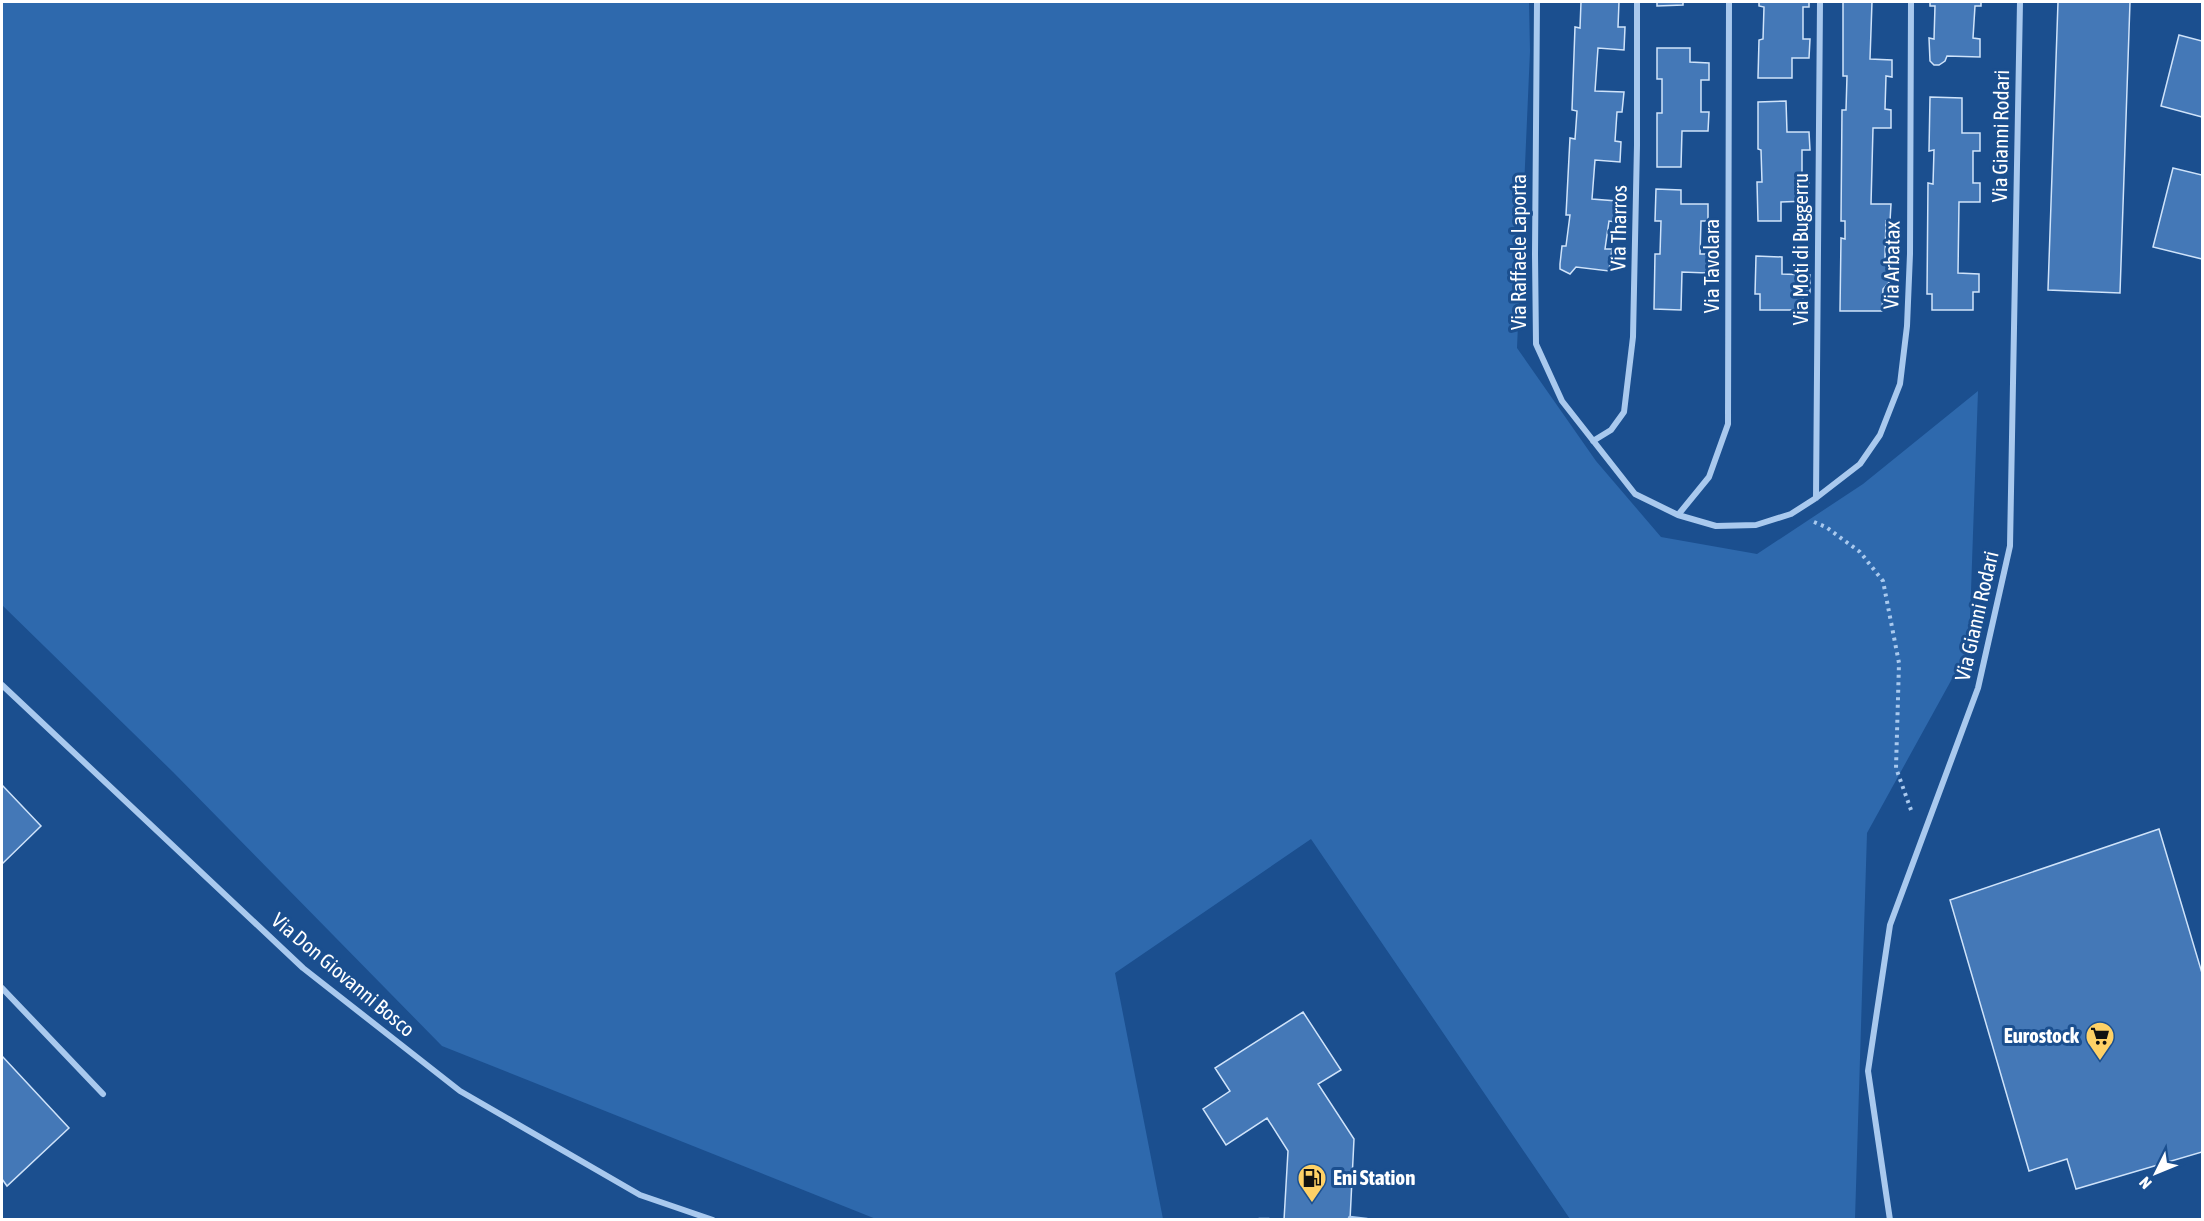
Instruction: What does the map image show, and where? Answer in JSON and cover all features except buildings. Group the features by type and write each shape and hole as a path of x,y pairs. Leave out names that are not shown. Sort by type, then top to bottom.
{"street":[{"name":"Via Raffaele Laporta","path":"1537,2 1536,344 1562,401 1635,494 1678,515 1716,526 1756,525 1791,514 1816,498"},
{"name":"Via Tharros","path":"1593,441 1611,430 1624,412 1633,337 1637,2"},
{"name":"Via Tavolara","path":"1678,515 1709,477 1728,424 1730,2"},
{"name":"Via Moti di Buggerru","path":"1816,498 1820,2"},
{"name":"Via Arbatax","path":"1816,498 1860,464 1880,435 1900,384 1907,326 1910,254 1911,2"},
{"name":"Via Gianni Rodari","path":"1890,1220 1868,1071 1890,925 1978,688 2010,546 2020,2"},
{"name":"Via Don Giovanni Bosco","path":"2,685 303,968 460,1091 640,1195 713,1220"},
{"path":"2,988 103,1094"}],"lane":[{"path":"1350,1218 1367,1220"},
{"path":"1258,1220 1269,1220"}],"path":[{"path":"1791,514 1826,527 1860,552 1883,581 1899,663 1896,768 1921,840"}],"shaded area":[{"path":"2,2 1529,2 1530,51 1517,348 1596,461 1661,537 1757,554 1863,484 1978,391 1969,648 1867,833 1855,1219 1570,1219 1311,839 1115,973 1163,1219 876,1219 442,1046 173,772 2,605"}],"place":[{"name":"Eurostock","path":"2100,1062"},
{"name":"Eni Station","path":"1312,1204"}]}
